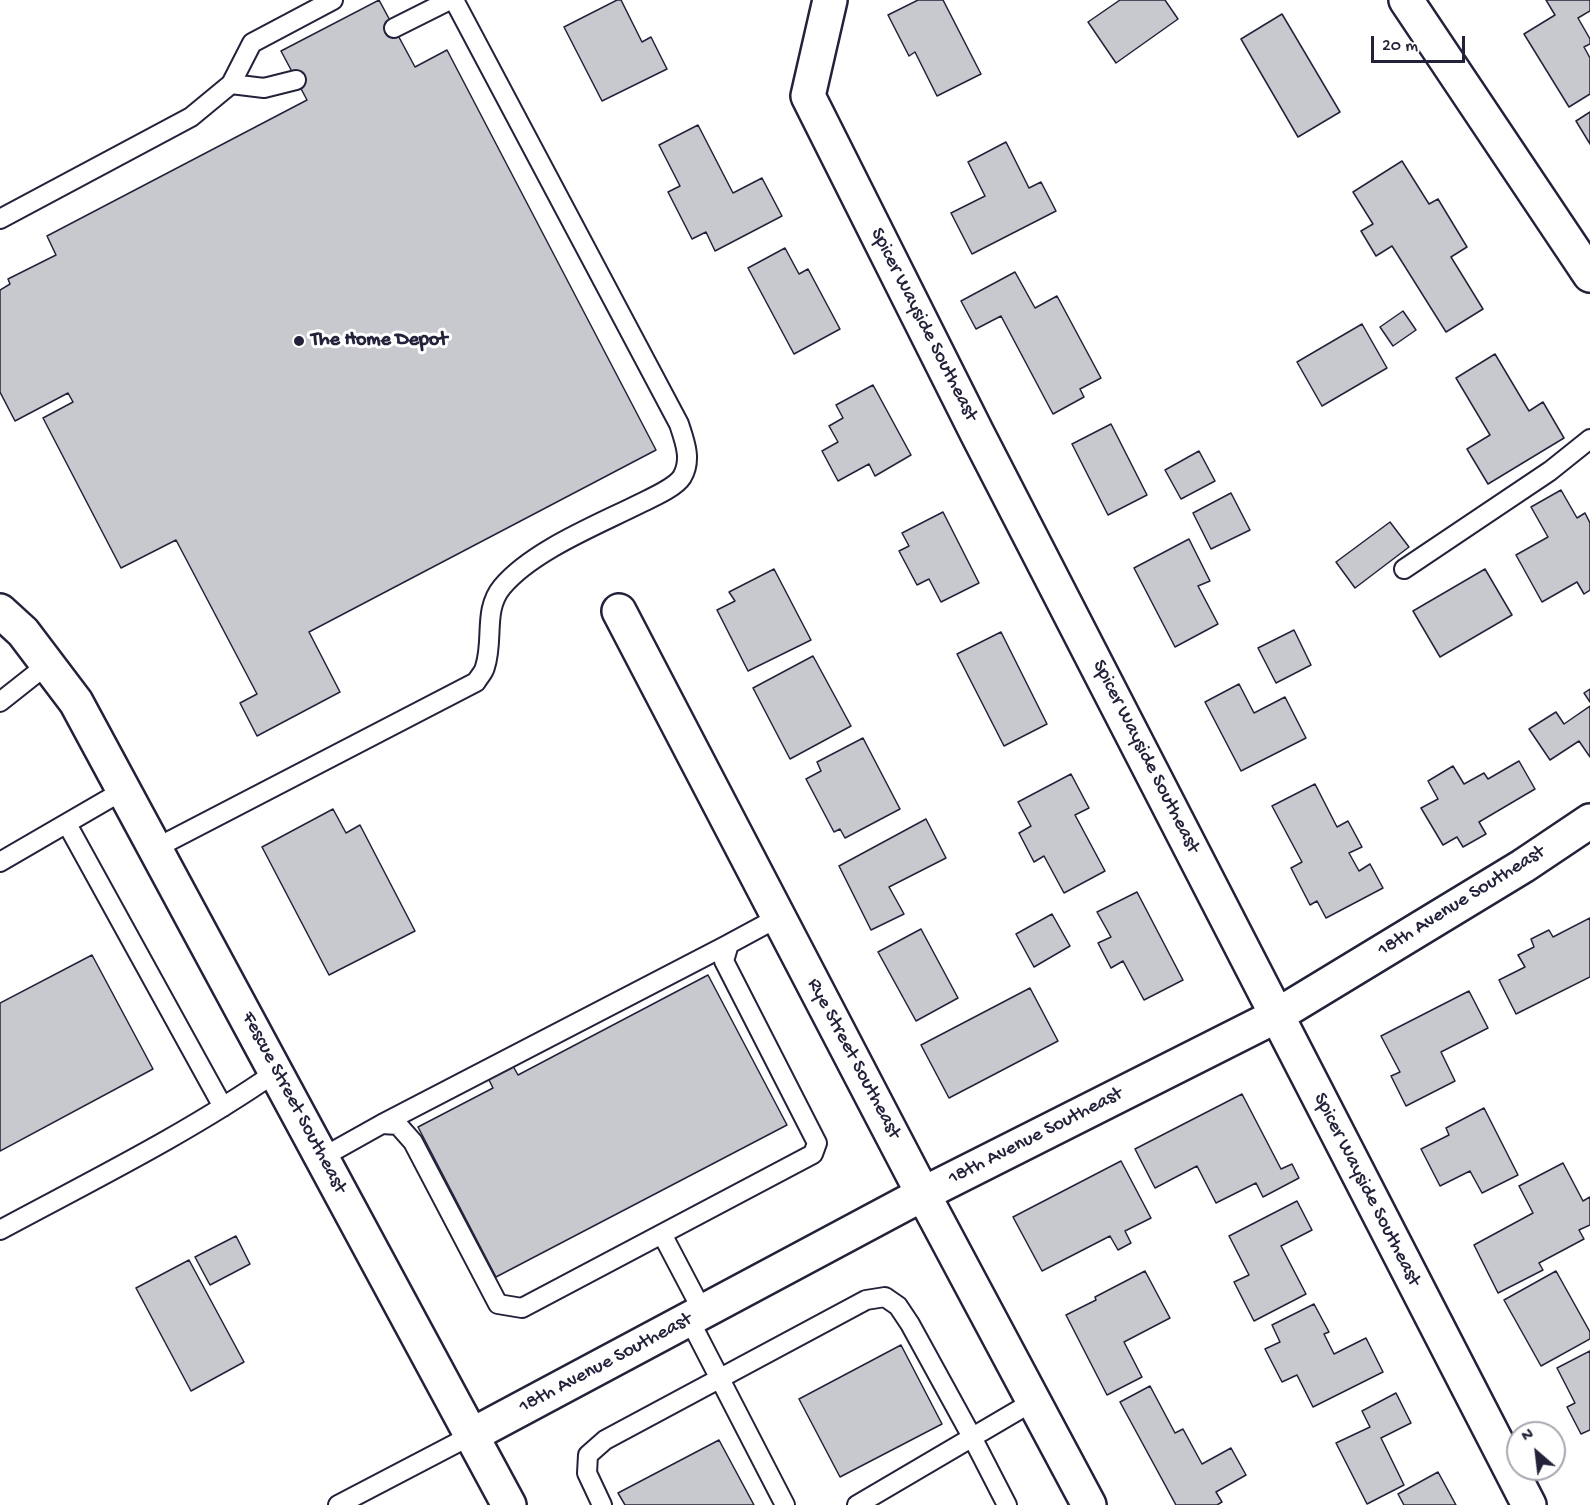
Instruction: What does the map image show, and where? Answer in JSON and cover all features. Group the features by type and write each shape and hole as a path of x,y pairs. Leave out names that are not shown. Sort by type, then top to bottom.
{"street":[{"name":"Spicer Wayside Southeast","path":"830,0 808,96 977,434 1529,1505"},
{"path":"1406,0 1590,275"},
{"name":"Fescue Street Southeast","path":"0,611 23,632 76,702 509,1505"},
{"name":"Rye Street Southeast","path":"619,611 923,1194 1089,1505"},
{"name":"18th Avenue Southeast","path":"472,1435 923,1194 1276,1016 1523,866 1590,821"}],"lane":[{"path":"0,219 191,117 231,84 252,43 333,0"},
{"path":"156,848 476,682 485,667 490,614 500,589 513,575 540,555 663,492 681,479 687,462 686,446 679,424 452,0 394,28"},
{"path":"231,84 264,88 296,80"},
{"path":"1404,569 1550,471 1590,439"},
{"path":"0,702 48,664"},
{"path":"0,862 124,790"},
{"path":"67,824 223,1107"},
{"path":"323,1157 779,917"},
{"path":"382,1124 398,1125 413,1142 498,1304 522,1308 813,1154 817,1143 724,961 729,944"},
{"path":"0,1230 102,1176 223,1107 276,1072"},
{"path":"662,1234 720,1378 785,1505"},
{"path":"602,1505 587,1473 588,1455 605,1440 866,1300 885,1297 898,1306 909,1324 1007,1505"},
{"path":"857,1505 1034,1401"},
{"path":"338,1505 472,1435"}],"building":[{"name":"The Home Depot","path":"379,0 415,67 447,50 656,450 309,632 340,692 257,736 240,703 257,694 176,540 121,568 43,418 73,402 68,393 15,421 0,392 0,290 10,284 8,279 56,255 47,236 307,100 281,51"},
{"path":"621,0 642,42 651,37 667,69 602,101 564,27"},
{"path":"918,0 943,0 981,74 937,96 915,52 909,56 888,15"},
{"path":"1120,0 1165,0 1178,19 1116,63 1088,22"},
{"path":"1546,0 1590,0 1590,11 1578,18 1590,39 1590,44 1584,47 1590,58 1590,94 1569,107 1524,34 1555,15"},
{"path":"1282,14 1340,112 1298,137 1241,39"},
{"path":"1590,112 1590,144 1576,121"},
{"path":"698,125 733,193 762,178 782,216 715,251 706,232 692,239 668,192 680,186 659,145"},
{"path":"1006,142 1029,188 1041,182 1056,211 972,254 951,213 985,196 968,162"},
{"path":"1402,161 1429,204 1438,199 1467,247 1451,257 1483,309 1446,332 1392,246 1376,256 1361,231 1373,224 1353,192"},
{"path":"785,248 799,274 808,269 840,329 794,354 748,268"},
{"path":"1015,272 1035,308 1057,296 1101,378 1080,389 1084,397 1053,414 1001,316 976,329 961,301"},
{"path":"1403,311 1416,330 1393,346 1380,327"},
{"path":"1362,324 1387,368 1322,406 1297,362"},
{"path":"1495,354 1529,411 1543,402 1564,438 1488,484 1467,449 1490,435 1456,378"},
{"path":"873,385 911,455 875,476 869,464 838,481 822,451 838,442 829,426 843,418 836,405"},
{"path":"1111,424 1147,495 1108,515 1072,444"},
{"path":"1199,451 1215,481 1181,499 1165,470"},
{"path":"1561,490 1577,518 1585,513 1590,523 1590,590 1584,594 1577,582 1542,602 1516,555 1548,537 1531,507"},
{"path":"1231,493 1250,530 1211,549 1193,513"},
{"path":"943,512 979,583 941,602 929,579 917,585 899,551 909,546 902,533"},
{"path":"1390,522 1409,547 1355,588 1336,562"},
{"path":"1189,539 1210,581 1198,586 1218,624 1175,647 1134,568"},
{"path":"774,569 811,640 748,671 717,610 735,601 729,592"},
{"path":"1485,569 1512,615 1440,657 1413,611"},
{"path":"1294,630 1311,665 1276,683 1258,648"},
{"path":"1001,632 1047,724 1004,746 957,654"},
{"path":"813,656 851,726 790,759 753,688"},
{"path":"1239,684 1254,713 1285,697 1306,738 1241,771 1205,702"},
{"path":"1590,689 1590,702 1584,693"},
{"path":"1590,706 1590,757 1579,741 1550,760 1529,729 1556,712 1564,724"},
{"path":"863,738 900,809 845,838 840,829 834,832 806,779 821,771 817,762"},
{"path":"1519,761 1535,789 1479,822 1486,834 1463,847 1457,837 1443,845 1421,808 1438,799 1428,781 1453,766 1464,784 1484,773 1488,779"},
{"path":"1071,774 1089,808 1075,815 1105,871 1064,893 1044,856 1034,862 1019,833 1031,826 1018,802"},
{"path":"1315,784 1337,827 1348,821 1362,847 1349,853 1359,871 1370,864 1383,888 1326,918 1317,901 1310,905 1291,868 1302,862 1272,806"},
{"path":"333,809 346,833 360,825 415,931 329,975 262,847"},
{"path":"926,819 946,858 889,887 904,914 871,930 839,866"},
{"path":"1137,892 1183,980 1144,1000 1123,961 1111,968 1098,943 1111,937 1097,912"},
{"path":"1052,914 1070,946 1034,967 1016,934"},
{"path":"1590,918 1590,977 1516,1014 1499,980 1525,967 1518,955 1534,947 1531,939 1549,930 1553,937"},
{"path":"921,929 958,998 916,1021 878,952"},
{"path":"92,955 153,1069 0,1151 0,1003"},
{"path":"708,975 787,1125 496,1277 418,1127 493,1088 488,1078 513,1066 518,1075"},
{"path":"1030,988 1058,1041 949,1098 921,1045"},
{"path":"1469,991 1488,1028 1441,1052 1455,1081 1406,1106 1391,1076 1400,1072 1381,1036"},
{"path":"1242,1094 1281,1169 1292,1164 1299,1178 1263,1197 1256,1183 1216,1203 1197,1166 1155,1188 1135,1149"},
{"path":"1484,1108 1518,1175 1482,1193 1470,1171 1440,1186 1421,1149 1449,1135 1446,1128"},
{"path":"1121,1161 1151,1218 1125,1231 1131,1243 1118,1250 1110,1236 1042,1271 1013,1217"},
{"path":"1563,1163 1583,1201 1590,1197 1590,1225 1579,1230 1584,1239 1539,1263 1543,1270 1498,1293 1474,1245 1533,1213 1519,1186"},
{"path":"1297,1201 1312,1230 1281,1246 1306,1294 1254,1321 1234,1282 1249,1275 1229,1236"},
{"path":"236,1236 250,1264 210,1285 195,1257"},
{"path":"189,1260 244,1362 191,1391 136,1288"},
{"path":"1145,1271 1170,1318 1124,1342 1142,1377 1107,1395 1066,1315"},
{"path":"1556,1271 1590,1332 1590,1339 1541,1366 1504,1300"},
{"path":"1314,1304 1329,1332 1324,1334 1334,1354 1366,1338 1383,1372 1313,1407 1297,1375 1282,1382 1265,1349 1280,1342 1272,1325"},
{"path":"901,1345 942,1424 840,1477 799,1399"},
{"path":"1590,1351 1590,1430 1581,1434 1567,1407 1575,1403 1557,1368"},
{"path":"1150,1386 1175,1433 1183,1429 1202,1464 1231,1448 1246,1475 1216,1492 1222,1502 1217,1505 1176,1505 1120,1402"},
{"path":"1396,1393 1411,1423 1381,1438 1404,1485 1367,1504 1336,1443 1370,1427 1362,1411"},
{"path":"719,1440 754,1505 625,1505 618,1493"},
{"path":"1438,1472 1456,1505 1404,1505 1398,1494"}],"place":[{"name":"The Home Depot","path":"299,341"}]}
